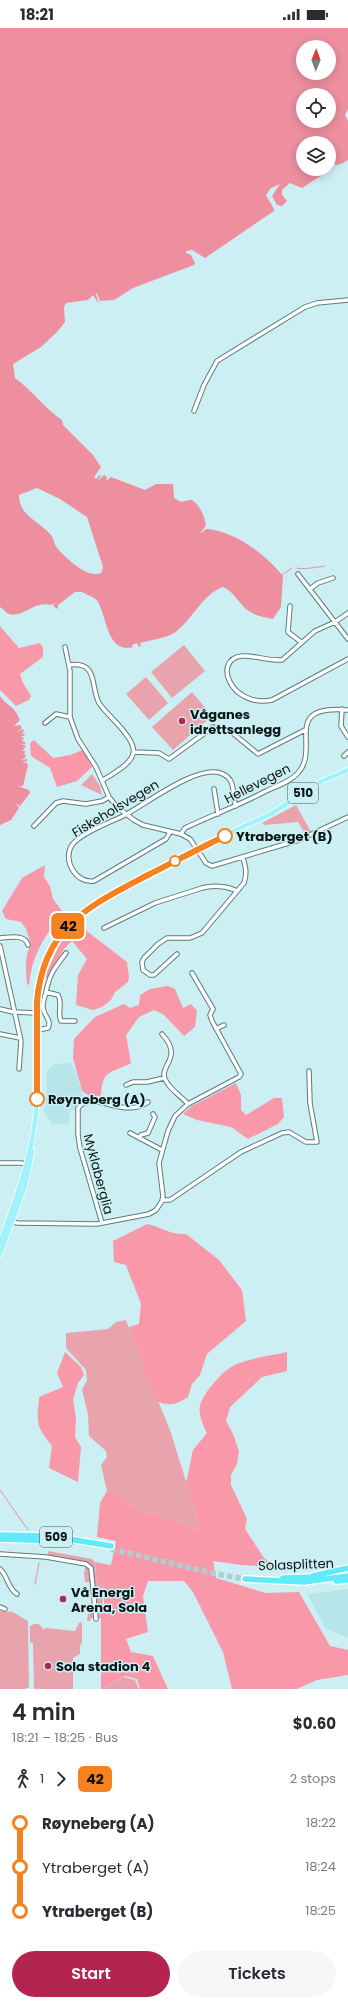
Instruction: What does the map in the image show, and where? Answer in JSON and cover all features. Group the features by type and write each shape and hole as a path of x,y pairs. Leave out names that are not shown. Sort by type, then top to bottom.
{"highway":[{"name":"509","path":"0,1535 51,1536 111,1548 51,1540 0,1539"},
{"path":"304,1580 348,1568"},
{"name":"Solasplitten","path":"304,1580 348,1572"},
{"name":"Solasplitten","path":"244,1577 304,1580 348,1576"},
{"path":"304,1580 348,1580"}],"main road":[{"name":"510","path":"0,1254 12,1219 34,1130 37,1099 36,1012 42,973 56,941 81,913 105,898 198,849 280,809 322,781 348,770"},
{"name":"510","path":"36,1012 38,1030 37,1048"},
{"name":"510","path":"0,1243 12,1219"}],"street":[{"path":"194,412 204,385 217,361 305,307 317,303 348,300"},
{"path":"298,574 348,639"},
{"path":"310,589 333,578"},
{"path":"290,606 288,632 301,642"},
{"path":"348,612 334,622 315,631 282,660 273,661 242,656 236,658 228,668 229,682 233,689 243,696 256,700 268,700 348,659"},
{"path":"65,647 70,665 70,717 78,739 103,780 109,797 126,814 143,825 181,834 190,839 206,863 212,866 243,858 299,840 348,817"},
{"path":"70,665 76,664 88,670 94,680 96,697 100,704 125,731 132,742 134,752 131,761 103,780"},
{"path":"229,730 258,754 305,730 310,719 319,711 332,708 348,710"},
{"path":"342,709 341,726 348,737"},
{"path":"45,723 56,714 70,717"},
{"path":"134,752 159,753 170,759 213,727"},
{"name":"Hellevegen","path":"181,834 185,828 286,782 300,772 306,755 305,730"},
{"path":"344,756 348,752"},
{"name":"Fiskeholsvegen","path":"170,832 166,838 94,881 89,882 79,878 74,873 70,864 70,851 72,846 86,835 126,814 168,788 210,772 222,773 229,778 234,788 236,806"},
{"path":"214,789 218,814"},
{"path":"34,826 56,803 63,801 86,804 109,797"},
{"path":"177,954 154,976 143,970 142,962 144,958 162,940 171,937 190,938 202,933 244,883 246,868 243,858"},
{"path":"104,928 155,903 208,886 228,888 237,891"},
{"path":"0,938 23,938 27,941 28,945"},
{"path":"0,946 13,1012 20,1038 19,1069"},
{"path":"38,1030 48,1028 50,1025 50,1021 42,1006 48,978 66,953"},
{"path":"12,1219 23,1222 102,1223 149,1214 158,1207 162,1200 158,1169 162,1150 172,1121 188,1104 239,1077 241,1072 210,1018 213,1009 192,973"},
{"path":"46,992 58,995 60,998 59,1017 61,1021 75,1021"},
{"path":"0,1009 13,1012 36,1012"},
{"path":"216,1029 224,1025"},
{"path":"0,1034 20,1038"},
{"path":"162,1034 170,1046 172,1054 170,1062 165,1070 164,1078 188,1104"},
{"path":"162,1200 170,1200 241,1152 282,1133 289,1132 304,1141 317,1142 310,1103 309,1071"},
{"path":"126,1086 133,1082 147,1082 164,1078"},
{"name":"Myklaberglia","path":"102,1223 80,1148 78,1135 78,1108 88,1101 95,1101 122,1108 139,1107 148,1102"},
{"path":"139,1138 150,1130 155,1117 153,1114"},
{"path":"130,1133 162,1150"},
{"path":"0,1163 26,1166"},
{"path":"0,1554 46,1557 86,1564 91,1568 96,1619"},
{"path":"0,1569 6,1575 11,1590 16,1594"},
{"path":"0,1607 5,1609"}],"shaded area":[{"path":"0,28 348,28 348,109 345,115 348,121 348,160 336,164 336,136 296,136 296,176 321,176 302,188 290,183 282,190 282,195 287,201 282,206 277,205 272,196 280,184 271,188 266,195 274,211 205,258 192,250 186,251 186,253 191,255 195,263 194,265 133,288 114,300 100,301 97,293 99,304 93,295 88,300 66,303 64,307 65,322 57,332 41,347 13,364 15,378 49,410 62,420 63,425 93,455 101,467 94,477 96,479 100,475 101,476 97,482 104,475 107,477 106,481 111,477 145,490 156,484 173,484 174,498 181,502 191,500 194,501 201,511 206,525 200,534 206,529 216,530 227,534 249,545 276,568 283,576 281,607 273,619 257,615 245,608 227,589 223,587 209,596 181,628 171,635 140,643 141,646 139,647 137,643 132,645 133,647 124,648 113,640 109,633 97,600 82,592 75,592 58,605 58,609 53,606 55,603 51,605 39,605 18,614 7,613 0,607","holes":["37,488 60,499 87,517 103,567 101,573 89,573 66,557 57,548 50,534 22,508 19,495"]},
{"path":"0,626 19,648 40,643 43,648 43,657 20,674 23,683 31,696 29,700 16,706 0,690"},
{"path":"184,645 205,671 172,698 151,672"},
{"path":"146,677 168,703 149,720 126,694"},
{"name":"Våganes idrettsanlegg","path":"192,692 212,716 173,750 152,727"},
{"path":"0,696 13,708 20,720 14,726 20,725 22,728 18,732 23,729 24,731 21,734 24,733 25,735 21,737 24,738 22,741 25,742 25,744 21,745 25,745 26,747 22,748 25,748 22,751 25,751 24,755 26,754 25,758 21,760 27,759 27,761 22,762 27,763 28,765 23,786 18,786 29,790 30,793 20,806 16,803 19,808 11,820 0,825"},
{"path":"34,740 53,758 70,755 83,750 92,767 77,781 57,787 50,768 31,756 30,743"},
{"path":"92,774 100,786 102,795 81,785"},
{"path":"296,805 311,832 306,835 298,822 264,825 262,823"},
{"path":"45,865 44,877 50,886 53,899 66,916 60,928 51,929 42,942 33,963 29,985 27,984 26,964 27,954 31,944 26,929 21,922 6,919 2,911 22,878"},
{"path":"79,922 88,932 127,962 129,977 128,982 115,992 111,1000 102,1007 93,1010 76,1005 78,975 87,959 72,941 64,949 47,978 44,978 63,937 71,928 79,926"},
{"path":"168,986 175,989 183,1008 191,1004 197,1011 195,1027 184,1036 163,1014 154,1010 139,1017 126,1035 131,1063 109,1073 106,1076 101,1095 93,1098 82,1091 73,1058 74,1039 95,1017 124,1004 130,1008 139,1005 140,995 150,989"},
{"path":"70,1063 75,1071 83,1096 77,1102 76,1111 71,1110 68,1125 52,1124 44,1111 47,1092 47,1070 55,1064"},
{"path":"236,1083 241,1095 241,1110 246,1115 274,1098 282,1098 284,1117 278,1124 248,1139 231,1127 197,1120 183,1114 192,1106"},
{"path":"147,1224 171,1232 186,1234 219,1260 242,1290 246,1321 207,1354 200,1375 192,1384 188,1397 173,1404 165,1404 157,1401 129,1327 139,1324 141,1304 126,1265 114,1262 113,1241"},
{"path":"126,1320 171,1433 198,1520 198,1530 170,1519 136,1509 118,1495 107,1491 101,1465 107,1457 106,1451 89,1436 88,1414 82,1390 87,1380 86,1370 66,1348 66,1333 108,1329 116,1322"},
{"path":"65,1352 81,1367 84,1375 78,1383 73,1400 76,1418 75,1437 81,1447 78,1482 49,1468 52,1446 38,1424 39,1397 63,1387 57,1373"},
{"path":"287,1352 287,1371 262,1377 230,1407 226,1421 233,1434 239,1451 237,1464 231,1475 231,1485 247,1519 245,1529 264,1558 275,1567 241,1565 213,1561 216,1578 266,1593 299,1592 330,1646 348,1650 348,1675 317,1680 297,1689 232,1689 223,1652 193,1592 184,1581 148,1581 143,1596 148,1632 126,1639 131,1652 153,1656 168,1689 140,1689 137,1679 125,1676 101,1689 101,1608 104,1604 104,1588 97,1581 95,1562 111,1565 116,1541 97,1537 100,1503 107,1491 118,1495 136,1509 170,1519 198,1530 198,1520 186,1483 193,1450 207,1433 200,1416 200,1406 204,1396 218,1378 233,1366 252,1359"},
{"path":"48,1551 92,1559 95,1562 97,1581 104,1588 101,1618 91,1618 90,1621 87,1621 88,1613 95,1605 94,1582 85,1582 84,1573 86,1563 48,1556"},
{"path":"348,1589 348,1638 326,1629 307,1594"},
{"path":"0,1611 13,1612 28,1621 29,1687 25,1689 0,1689"},
{"path":"82,1622 82,1643 80,1646 80,1654 73,1658 73,1689 34,1689 33,1643 30,1643 30,1626 39,1624 44,1630 45,1628 75,1631 79,1623"},
{"path":"124,1677 135,1680 139,1689 101,1689"}],"waterway":[{"path":"296,568 306,569 325,566"},
{"path":"282,575 292,568"},
{"path":"0,1490 28,1530"},
{"path":"35,1584 39,1563"}],"tunnel":[{"path":"111,1549 212,1573 245,1579"}],"bus line":[{"name":"42","path":"37,1099 37,1002 39,986 49,953 61,934 70,923 95,903 225,836"}],"place":[{"name":"Våganes idrettsanlegg","path":"182,721"},
{"name":"Ytraberget (B)","path":"225,836"},
{"name":"Røyneberg (A)","path":"37,1099"},
{"name":"Vå Energi Arena, Sola","path":"63,1599"},
{"name":"Sola stadion 4","path":"48,1666"}]}
